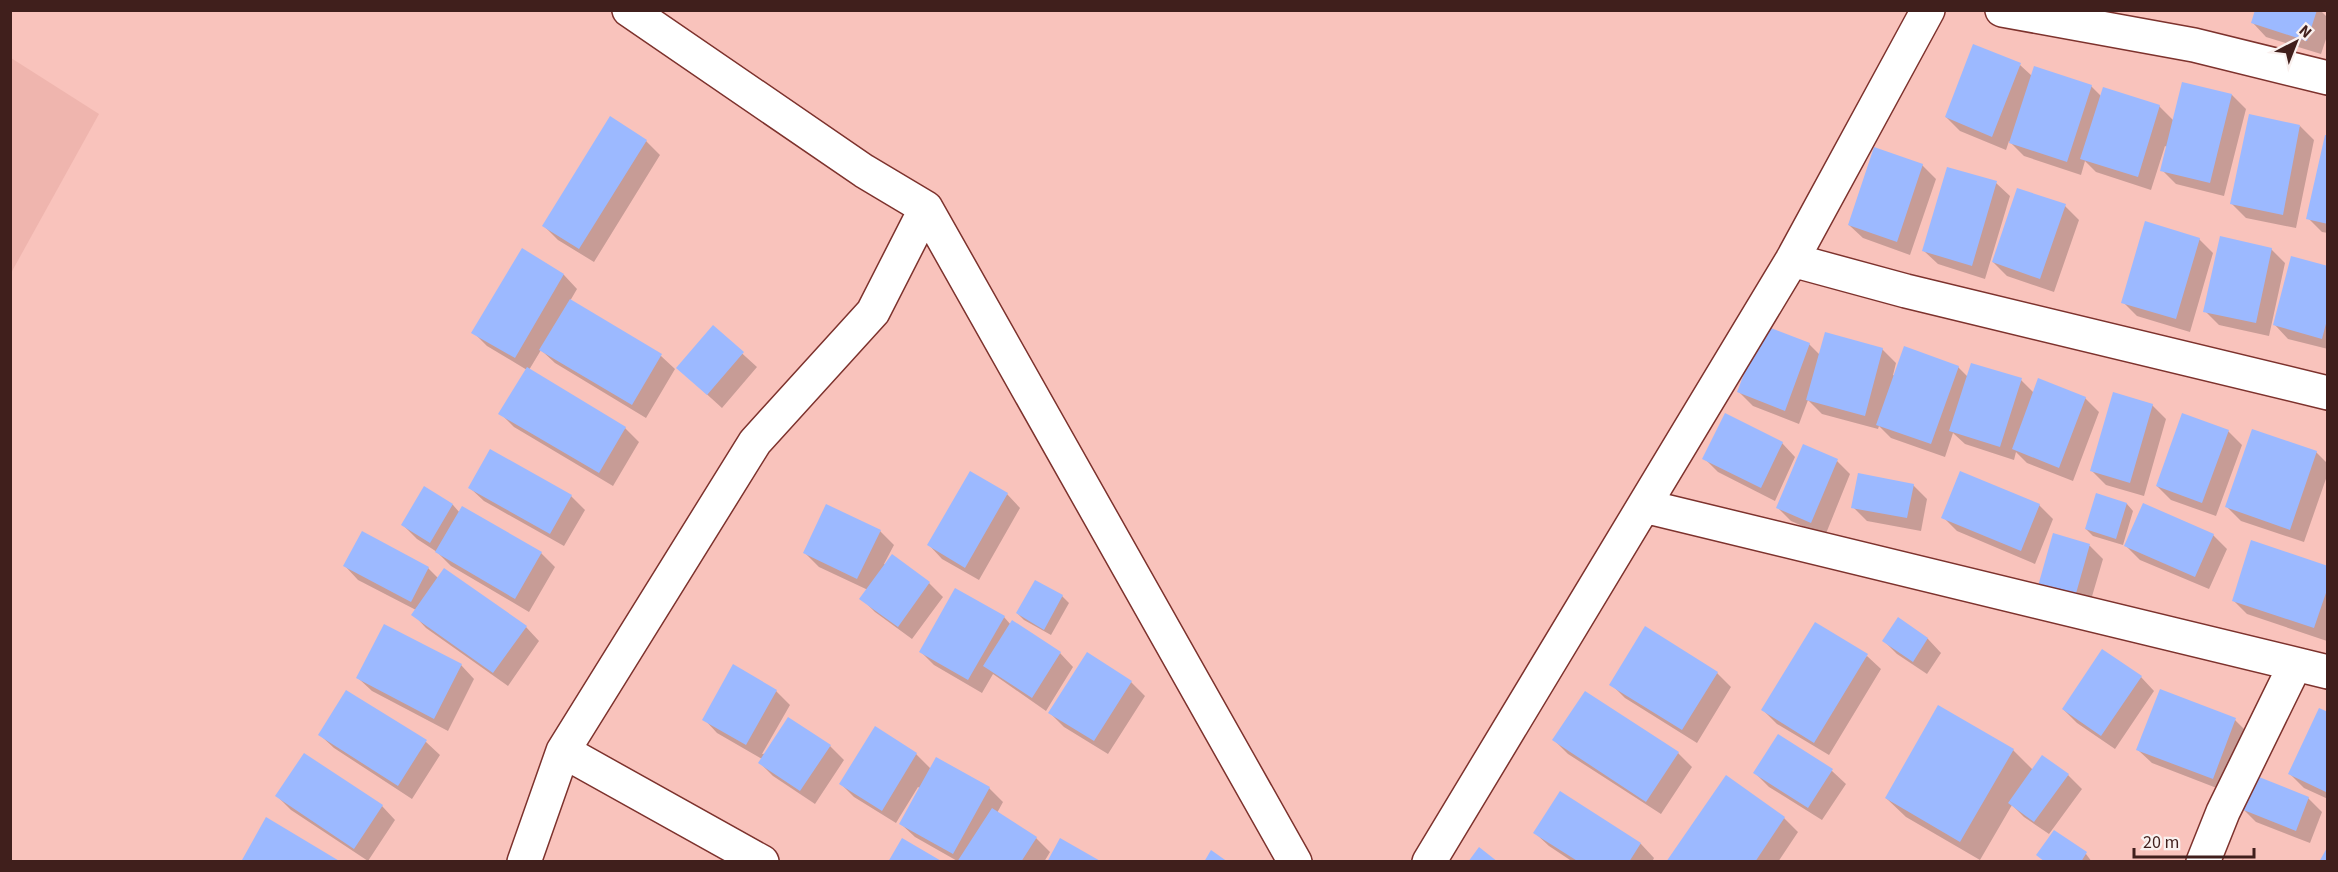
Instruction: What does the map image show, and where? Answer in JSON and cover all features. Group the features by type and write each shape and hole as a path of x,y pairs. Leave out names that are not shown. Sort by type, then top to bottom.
{"street":[{"path":"629,10 864,171 926,208 1295,861"},
{"path":"1429,861 1792,260 1928,10"},
{"path":"2002,10 2194,45 2328,78"},
{"path":"524,861 563,751 755,442 873,312 926,208"},
{"path":"1792,260 1906,291 2328,393"},
{"path":"1644,506 2328,672"},
{"path":"2203,861 2223,812 2295,664"},
{"path":"563,751 762,861"}],"shaded area":[{"path":"11,58 99,114 11,273"}],"building":[{"path":"2255,10 2317,10 2307,41 2251,23"},
{"path":"1973,44 2021,63 1992,137 1945,117"},
{"path":"2034,66 2092,85 2067,162 2009,143"},
{"path":"2182,82 2232,94 2210,183 2160,171"},
{"path":"2103,87 2160,105 2138,177 2080,159"},
{"path":"2249,114 2300,125 2283,215 2230,204"},
{"path":"610,116 647,140 579,249 542,226"},
{"path":"2325,135 2328,135 2328,224 2306,219"},
{"path":"1874,147 1923,164 1897,242 1848,225"},
{"path":"1947,167 1997,181 1972,266 1922,251"},
{"path":"2017,188 2066,204 2040,279 1992,262"},
{"path":"2145,221 2200,238 2176,319 2121,303"},
{"path":"2220,236 2272,248 2256,323 2203,312"},
{"path":"522,248 564,274 515,358 471,333"},
{"path":"2291,256 2328,266 2328,316 2322,339 2273,325"},
{"path":"570,299 662,354 632,405 539,350"},
{"path":"713,325 744,352 707,395 676,368"},
{"path":"1763,325 1810,343 1785,411 1737,392"},
{"path":"1825,332 1883,348 1865,416 1806,400"},
{"path":"1904,346 1959,366 1931,444 1876,425"},
{"path":"1971,363 2022,378 2000,447 1949,431"},
{"path":"527,367 626,427 599,473 498,414"},
{"path":"2038,378 2086,397 2059,468 2012,449"},
{"path":"2113,392 2153,404 2130,483 2090,471"},
{"path":"1725,413 1783,442 1761,488 1702,459"},
{"path":"2182,413 2229,430 2202,503 2156,486"},
{"path":"2252,429 2317,451 2290,530 2225,507"},
{"path":"1803,444 1838,459 1811,523 1776,508"},
{"path":"490,449 572,495 550,534 468,488"},
{"path":"970,471 1008,493 965,568 927,545"},
{"path":"1960,471 2040,504 2021,551 1941,518"},
{"path":"1858,473 1914,484 1907,518 1851,508"},
{"path":"424,486 453,504 430,543 401,525"},
{"path":"2096,493 2127,503 2116,539 2085,529"},
{"path":"2143,503 2214,534 2195,577 2124,546"},
{"path":"826,504 881,530 857,579 803,553"},
{"path":"462,506 542,552 515,599 435,552"},
{"path":"362,531 429,567 411,602 343,566"},
{"path":"2053,533 2090,544 2075,597 2038,586"},
{"path":"2251,540 2328,566 2328,587 2314,628 2232,601"},
{"path":"892,554 930,582 898,627 859,599"},
{"path":"444,568 527,626 493,673 411,615"},
{"path":"1035,580 1063,595 1044,630 1016,613"},
{"path":"955,588 1005,616 968,680 919,652"},
{"path":"1898,617 1928,638 1913,662 1882,641"},
{"path":"1012,620 1061,652 1032,698 983,666"},
{"path":"1815,622 1868,654 1814,743 1761,710"},
{"path":"384,624 462,664 434,719 356,678"},
{"path":"1645,626 1718,672 1682,730 1609,685"},
{"path":"2102,649 2142,676 2101,736 2062,709"},
{"path":"1087,652 1132,681 1094,741 1048,713"},
{"path":"733,664 777,690 746,745 702,720"},
{"path":"2160,689 2236,718 2213,779 2136,750"},
{"path":"346,690 427,740 398,786 318,735"},
{"path":"1585,691 1679,752 1646,802 1552,740"},
{"path":"1938,705 2014,749 1960,842 1885,798"},
{"path":"2319,708 2328,712 2328,793 2288,774"},
{"path":"788,717 831,745 800,791 758,763"},
{"path":"875,726 917,753 882,811 839,784"},
{"path":"1778,734 1833,769 1808,808 1753,773"},
{"path":"304,753 383,805 354,849 275,796"},
{"path":"2042,755 2069,774 2034,822 2008,803"},
{"path":"936,757 990,787 953,854 899,824"},
{"path":"1726,775 1785,817 1755,862 1666,862"},
{"path":"2254,775 2309,797 2296,831 2241,809"},
{"path":"1560,791 1641,843 1629,862 1579,862 1533,833"},
{"path":"992,808 1037,837 1021,862 957,862"},
{"path":"266,817 341,862 245,862 242,860"},
{"path":"2054,830 2087,852 2081,862 2045,862 2036,855"},
{"path":"902,838 943,862 888,862"},
{"path":"1060,838 1102,862 1047,862"},
{"path":"2328,846 2328,862 2319,862"},
{"path":"1479,847 1498,862 1468,862"},
{"path":"1211,850 1228,862 1204,862"}]}
